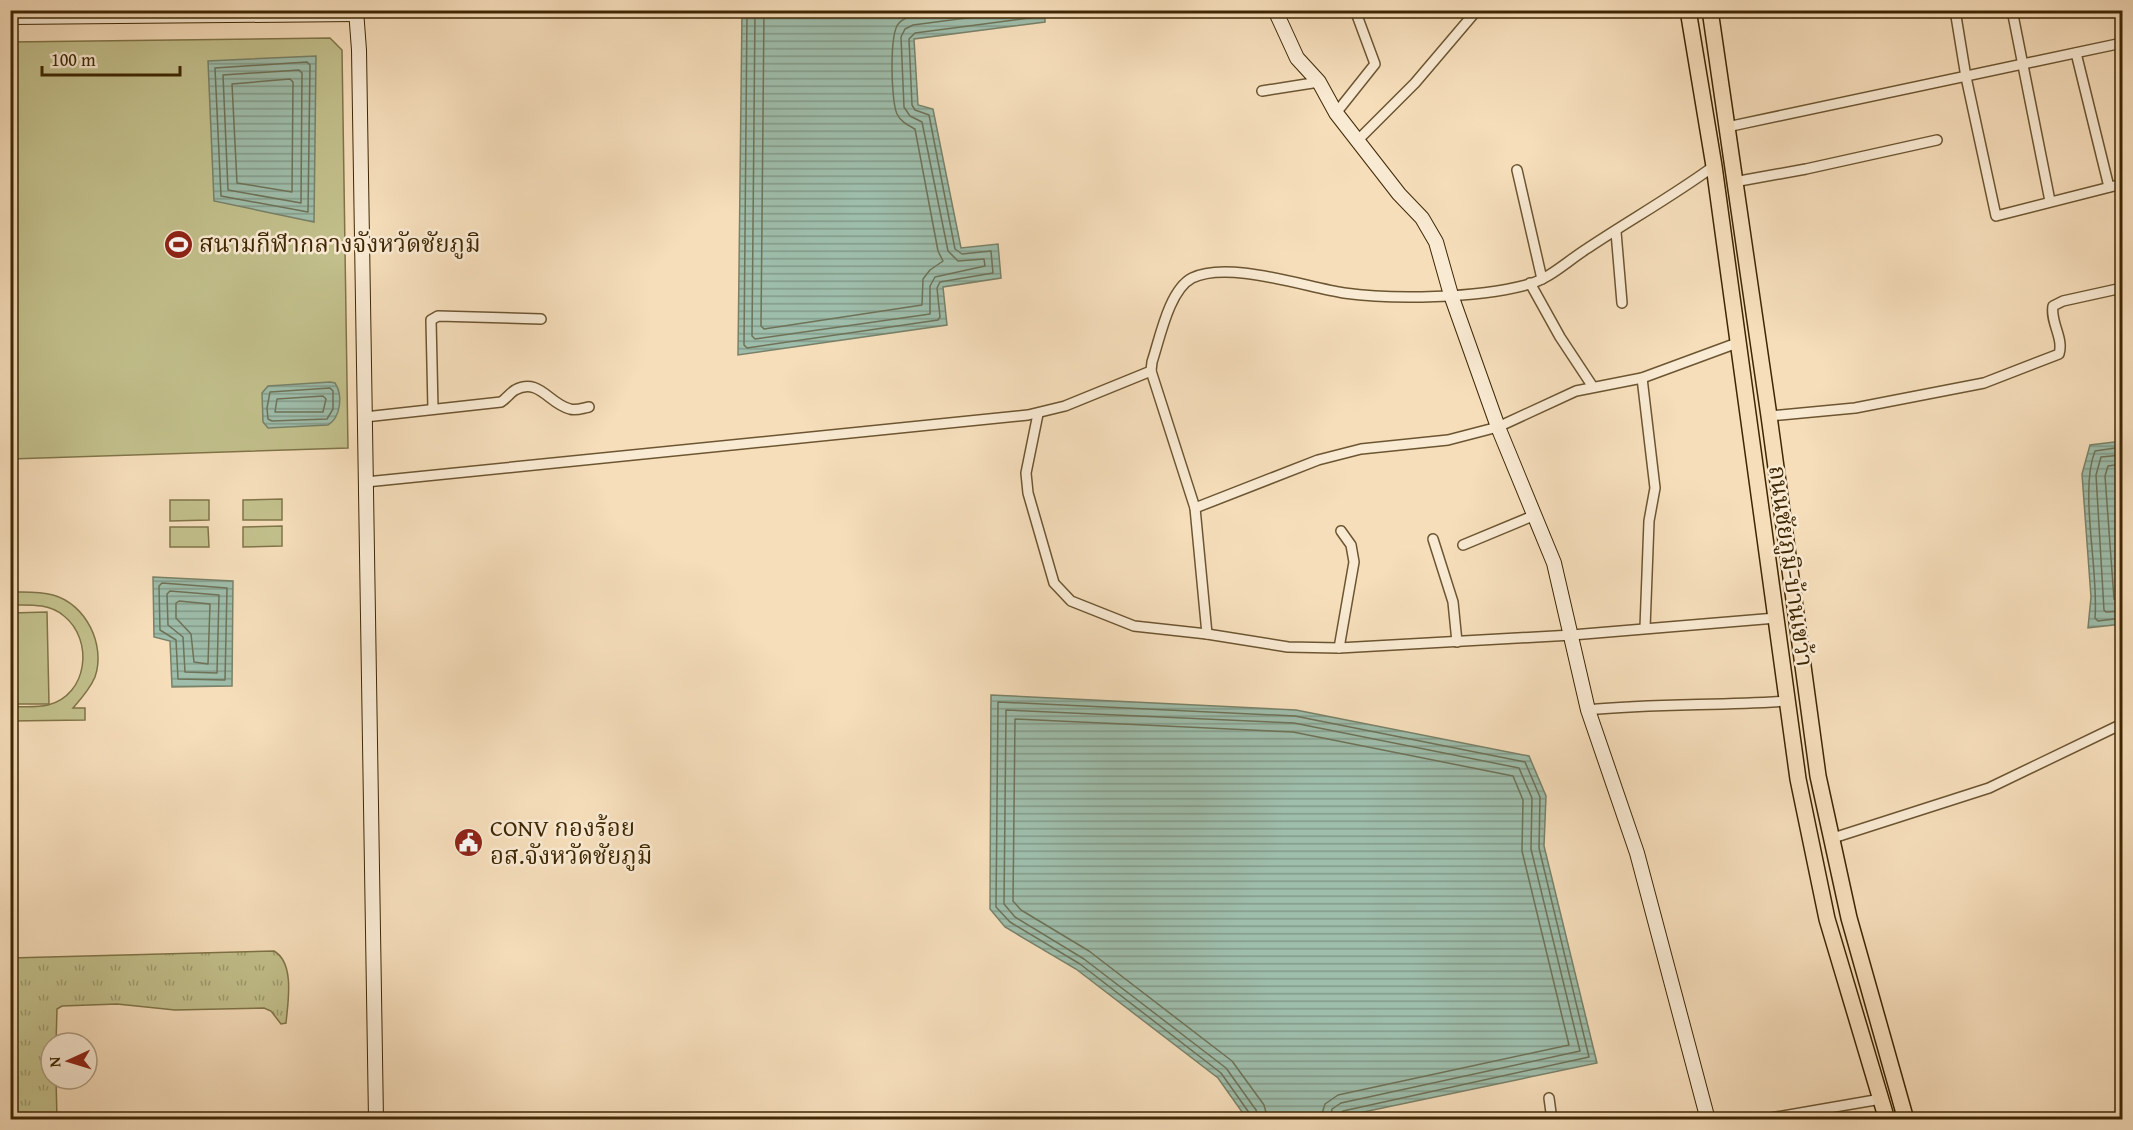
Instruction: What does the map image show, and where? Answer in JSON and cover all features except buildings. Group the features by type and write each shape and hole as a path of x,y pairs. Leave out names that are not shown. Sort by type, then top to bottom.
{"main road":[{"name":"ถนนชัยภูมิ-บ้านเขว้า","path":"1689,10 1714,166 1798,779 1827,919 1887,1119"},
{"name":"ถนนชัยภูมิ-บ้านเขว้า","path":"1710,10 1818,776 1849,918 1906,1119"},
{"path":"1768,565 1788,560"}],"street":[{"path":"1275,10 1297,58 1319,82 1336,113 1399,194 1422,218 1436,243 1451,295 1498,427 1554,563 1588,710 1637,853 1708,1119"},
{"path":"1336,113 1375,64 1355,10"},
{"path":"1358,140 1415,83 1477,10"},
{"path":"1954,10 1996,216 2122,184"},
{"path":"2012,10 2050,201"},
{"path":"10,17 356,12 359,50 376,1119"},
{"path":"1727,127 2122,43"},
{"path":"2076,53 2109,187"},
{"path":"1262,91 1319,82"},
{"path":"1734,182 1806,169 1937,140"},
{"path":"1207,634 1195,508 1151,371 1177,290 1193,277 1219,273 1261,274 1347,293 1408,297 1451,295 1530,284 1542,279 1668,200 1714,166"},
{"path":"1517,170 1542,279"},
{"path":"1616,232 1622,303"},
{"path":"1530,284 1560,337 1593,387"},
{"path":"1769,416 1855,408 1984,383 2058,354 2061,347 2052,315 2053,306 2063,301 2122,288"},
{"path":"433,409 431,320 438,315 541,319"},
{"path":"1195,508 1318,460 1361,449 1448,440 1498,427 1576,391 1642,378 1737,343"},
{"path":"366,482 929,427 1038,414 1065,406 1151,371"},
{"path":"1642,378 1655,489 1649,521 1645,628"},
{"path":"365,417 501,402 513,391 525,386 539,387 560,405 573,410 589,407"},
{"path":"1038,414 1026,473 1028,493 1054,583 1071,601 1134,626 1207,634 1288,647 1339,648 1572,635 1776,618"},
{"path":"1463,545 1535,515"},
{"path":"1339,648 1354,562 1351,546 1341,531"},
{"path":"1433,539 1453,602 1457,642"},
{"path":"1588,710 1651,704 1732,705 1786,701"},
{"path":"1830,839 1989,788 2122,724"},
{"path":"1549,1098 1552,1119"},
{"path":"1759,1119 1881,1099"}],"green space":[{"name":"สนามกีฬากลางจังหวัดชัยภูมิ","path":"330,38 342,50 348,448 11,459 11,42"},
{"path":"282,499 282,520 243,520 243,500"},
{"path":"170,500 209,500 209,520 170,521"},
{"path":"282,526 282,546 243,547 243,527"},
{"path":"170,527 208,527 209,547 170,547"},
{"path":"11,592 53,595 65,600 84,616 95,639 98,652 98,665 91,686 73,708 85,708 85,720 11,721 11,707 48,705 61,699 72,690 79,679 83,652 74,626 64,616 45,607 11,605"},
{"path":"47,612 49,704 11,704 11,613"},
{"path":"274,951 281,957 288,974 289,994 286,1023 281,1024 271,1011 264,1008 175,1010 117,1004 62,1006 57,1009 56,1031 39,1031 39,1091 56,1091 57,1119 11,1119 11,958"}],"water":[{"path":"742,11 1045,11 1045,22 914,39 918,105 933,109 961,248 998,244 1001,278 943,287 947,325 738,355"},
{"path":"316,56 314,222 214,201 208,61"},
{"path":"335,383 338,388 340,399 336,417 328,425 268,428 263,422 262,393 268,386"},
{"path":"2122,441 2122,624 2088,628 2091,597 2082,474 2090,445"},
{"path":"153,577 233,581 232,686 172,687 170,641 154,637"},
{"path":"991,695 1296,710 1529,756 1546,796 1544,846 1597,1063 1330,1119 1247,1119 1218,1078 1076,969 1005,927 990,909"}],"place":[{"name":"สนามกีฬากลางจังหวัดชัยภูมิ","path":"178,244"},
{"name":"CONV กองร้อย อส.จังหวัดชัยภูมิ","path":"469,842"}]}
